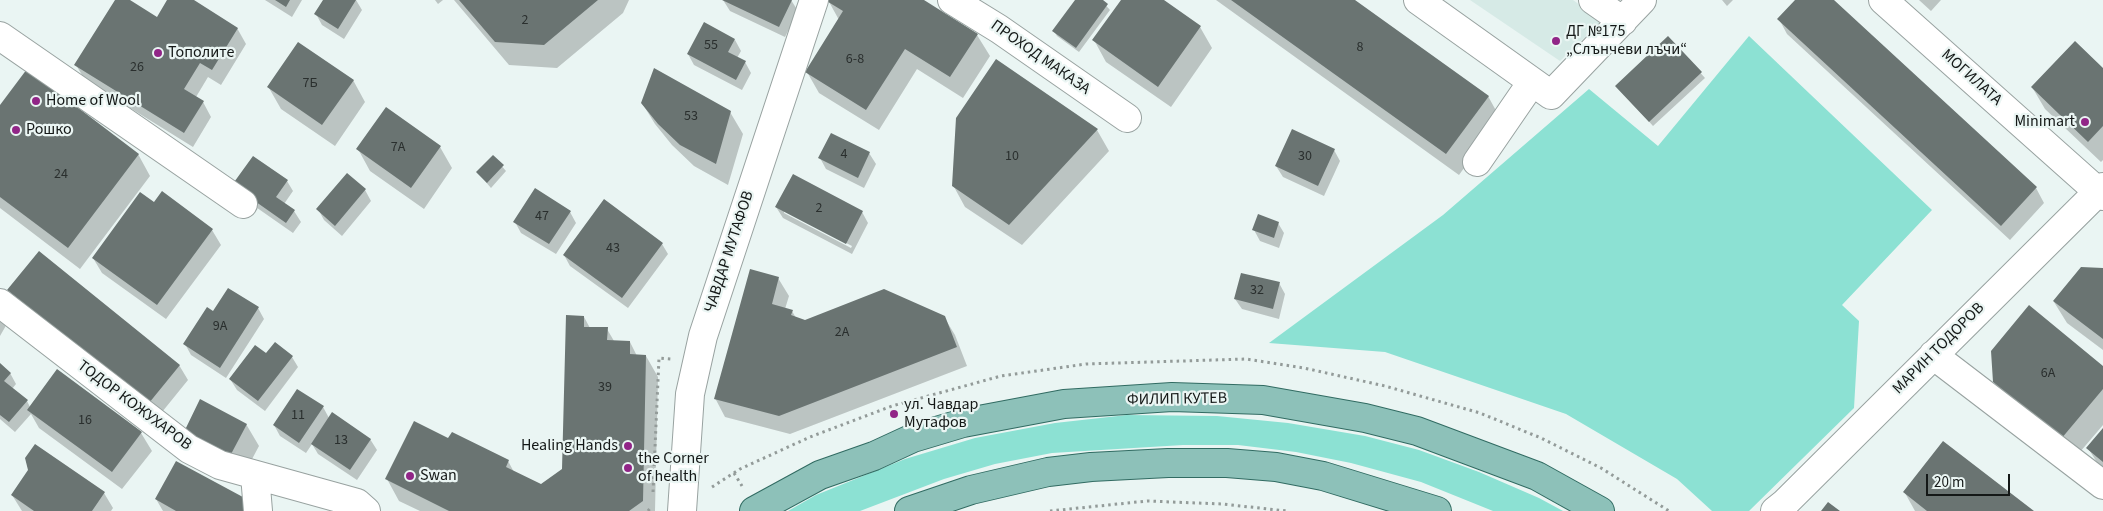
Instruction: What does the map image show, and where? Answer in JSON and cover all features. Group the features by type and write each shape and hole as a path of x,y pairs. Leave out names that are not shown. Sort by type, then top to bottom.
{"main road":[{"name":"ФИЛИП КУТЕВ","path":"754,511 820,475 874,456 913,438 963,423 1064,404 1172,397 1263,400 1365,418 1416,431 1538,476 1600,511"},
{"path":"908,511 971,490 1048,472 1091,467 1168,463 1227,463 1276,467 1322,476 1437,511"}],"street":[{"name":"ЧАВДАР МУТАФОВ","path":"682,511 690,394 703,336 814,0"},
{"name":"ПРОХОД МАКАЗА","path":"952,0 1007,34 1127,118"},
{"path":"1418,0 1541,88"},
{"path":"1593,0 1623,22"},
{"path":"1477,162 1541,88 1623,22 1642,0"},
{"name":"МОГИЛАТА","path":"1883,0 2102,192"},
{"path":"0,36 243,204"},
{"name":"МАРИН ТОДОРОВ","path":"1775,511 1786,503 1933,355 2102,192"},
{"name":"ТОДОР КОЖУХАРОВ","path":"0,303 189,449 220,465 357,503 366,511"},
{"path":"1933,355 2103,485"},
{"path":"255,476 258,511"}],"path":[{"path":"1287,365 1385,386 1480,413 1541,438 1601,468 1669,511"},
{"path":"734,473 743,486"},
{"path":"1050,511 1147,501 1222,504 1287,511"}],"shaded area":[{"name":"ДГ №175 „Слънчеви лъчи“","path":"1470,0 1573,0 1602,21 1560,61"}],"green space":[{"path":"1749,36 1932,210 1842,305 1859,321 1854,408 1749,511 1712,511 1677,479 1566,414 1385,352 1269,343 1443,215 1589,89 1658,146"},
{"path":"1127,415 1217,416 1288,423 1365,436 1419,450 1479,472 1539,498 1563,511 1493,511 1421,482 1351,463 1296,452 1238,445 1183,445 1052,453 995,464 944,479 860,511 788,511 816,495 905,459 975,438 1055,423"}],"building":[{"path":"115,0 130,0 157,17 167,0 194,0 238,28 212,70 200,63 184,89 204,101 184,133 74,65"},
{"path":"275,0 290,0 286,7"},
{"path":"323,0 356,0 338,29 314,14"},
{"path":"459,0 598,0 544,45 495,42"},
{"path":"722,0 792,0 779,27"},
{"path":"825,0 924,0 978,34 950,77 905,49 866,110 805,72 843,11"},
{"path":"1075,0 1103,0 1108,4 1076,48 1052,31"},
{"path":"1121,0 1164,0 1201,26 1158,87 1092,40"},
{"path":"1231,0 1355,0 1489,96 1446,154"},
{"path":"1795,0 1834,0 2037,187 2001,226 1777,19"},
{"path":"704,22 735,39 728,52 746,61 736,80 687,54"},
{"path":"1668,36 1702,72 1649,122 1615,86"},
{"path":"2075,41 2103,68 2103,126 2088,142 2031,87"},
{"path":"298,42 354,80 322,125 267,87"},
{"path":"996,59 1098,129 1009,225 952,186 956,118"},
{"path":"654,68 731,111 716,164 680,145 658,124 641,103"},
{"path":"27,69 139,154 68,248 0,197 0,105"},
{"path":"386,107 441,146 411,188 356,149"},
{"path":"1292,129 1335,149 1318,186 1275,166"},
{"path":"831,133 870,152 858,178 818,158"},
{"path":"493,155 504,165 487,183 476,172"},
{"path":"253,156 288,180 276,197 295,210 286,223 232,185"},
{"path":"347,173 366,189 335,226 316,209"},
{"path":"793,174 863,211 846,244 775,207"},
{"path":"535,188 571,211 549,244 513,222"},
{"path":"162,191 213,229 157,305 92,258 140,192 154,202"},
{"path":"604,199 663,243 622,298 563,255"},
{"path":"1258,214 1279,222 1274,238 1252,230"},
{"path":"39,251 180,365 149,403 7,290"},
{"path":"2081,267 2103,268 2103,339 2053,301"},
{"path":"750,269 779,277 772,304 793,310 791,315 805,320 884,289 945,316 957,347 779,416 714,399"},
{"path":"1241,273 1280,282 1273,309 1234,299"},
{"path":"228,288 259,307 220,368 183,344 207,307 213,311"},
{"path":"2029,305 2103,366 2103,389 2061,439 1993,382 1991,351"},
{"path":"566,315 584,316 584,327 608,327 607,340 630,341 630,354 646,355 643,501 629,511 449,511 385,479 414,421 448,438 452,432 509,460 506,467 541,484 562,469"},
{"path":"275,342 293,356 258,401 229,379 255,345 266,353"},
{"path":"0,363 11,373 4,381 28,400 9,422 0,415"},
{"path":"57,369 142,432 112,472 27,410"},
{"path":"297,389 324,406 299,443 273,425"},
{"path":"200,399 247,424 230,456 184,432"},
{"path":"332,412 371,439 350,470 311,444"},
{"path":"2103,428 2103,462 2086,448"},
{"path":"1943,441 2034,511 1927,511 1903,492"},
{"path":"35,444 105,492 92,511 34,511 11,495 28,470 25,458"},
{"path":"176,461 254,503 250,511 176,511 155,499"},
{"path":"1828,502 1840,511 1821,511"}],"place":[{"name":"ДГ №175 „Слънчеви лъчи“","path":"1556,41"},
{"name":"Тополите","path":"158,53"},
{"name":"Home of Wool","path":"36,101"},
{"name":"Minimart","path":"2085,122"},
{"name":"Рошко","path":"16,130"},
{"name":"ул. Чавдар Мутафов","path":"894,414"},
{"name":"Healing Hands","path":"628,446"},
{"name":"the Corner of health","path":"628,468"},
{"name":"Swan","path":"410,476"}]}
